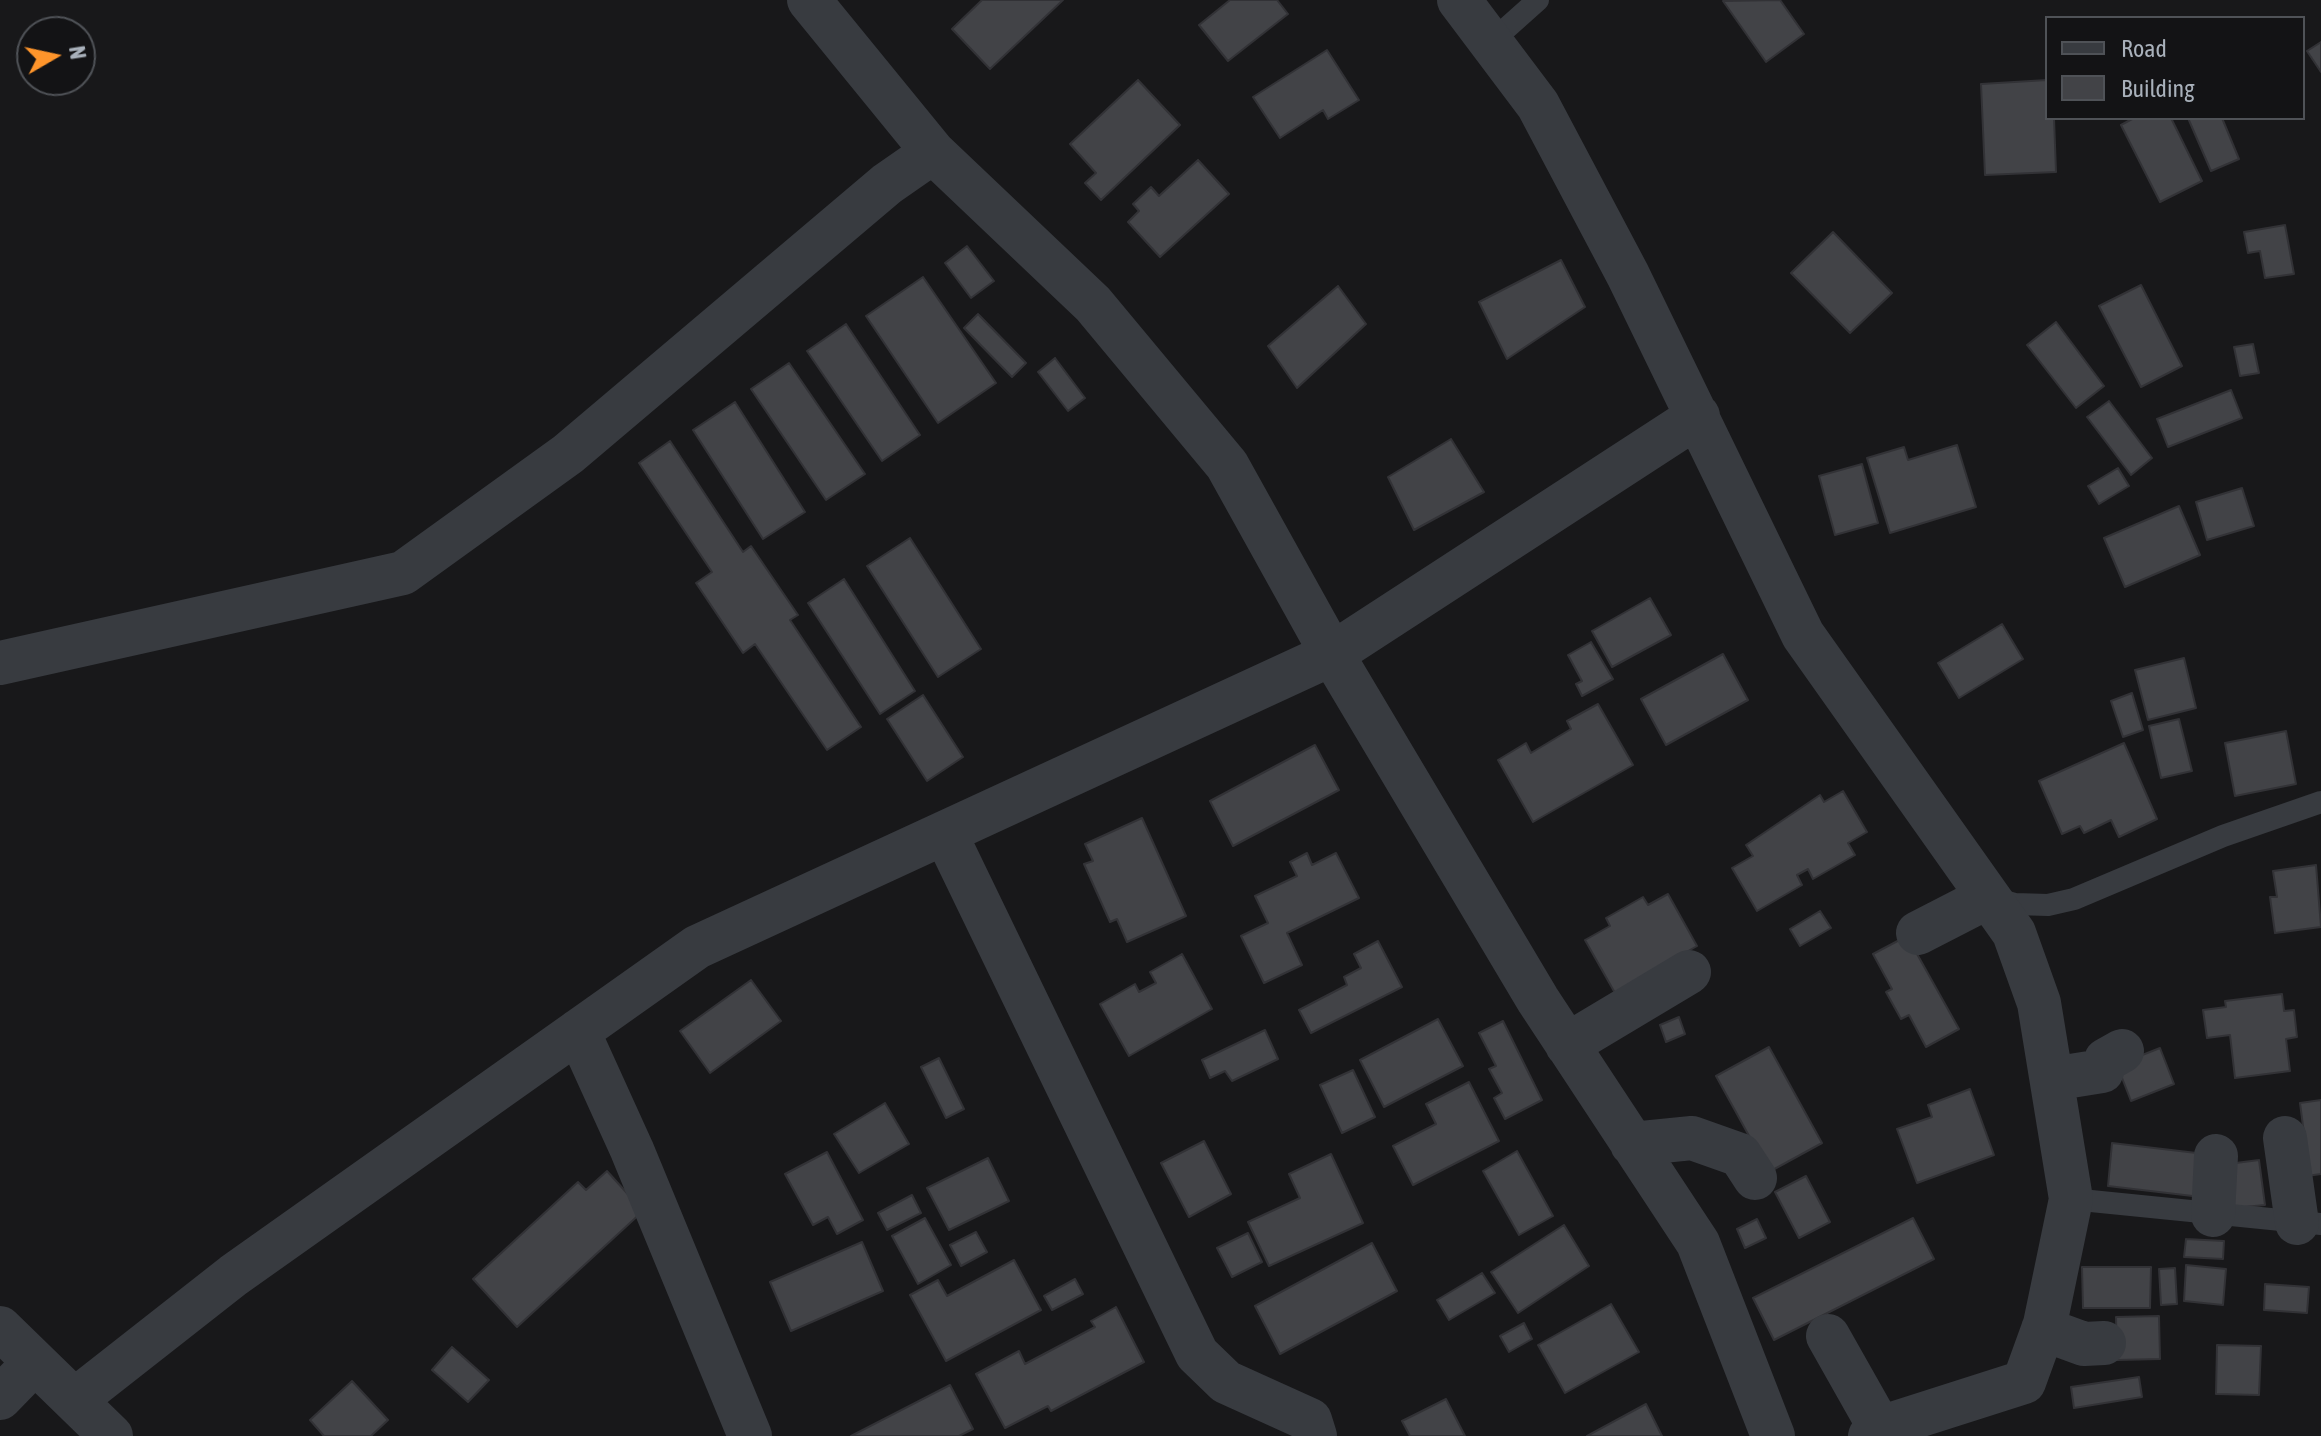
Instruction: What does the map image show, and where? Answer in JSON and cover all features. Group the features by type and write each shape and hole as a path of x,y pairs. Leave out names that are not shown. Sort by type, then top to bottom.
{"street":[{"path":"809,0 933,152 1093,304 1227,465 1332,654 1567,1045 1698,1243 1773,1436"},
{"path":"1459,0 1538,105 1698,416 1803,635 2014,933 2039,1003 2071,1199 2043,1329 2024,1382 1875,1432 1828,1336"},
{"path":"0,663 403,573 568,454 887,184 933,152"},
{"path":"76,1399 234,1275 697,947 1332,654 1698,416"},
{"path":"945,833 1197,1354 1226,1382 1310,1420 1315,1436"},
{"path":"1918,933 1988,897"},
{"path":"1567,1045 1689,972"},
{"path":"578,1031 632,1150 750,1436"},
{"path":"2052,1079 2102,1071 2106,1060 2122,1051"},
{"path":"1632,1144 1692,1138 1740,1155 1755,1178"},
{"path":"2285,1138 2309,1224"},
{"path":"2213,1215 2216,1156"},
{"path":"0,1328 111,1436"},
{"path":"2043,1329 2084,1344 2104,1343"},
{"path":"0,1398 34,1363"}],"lane":[{"path":"1491,42 1538,0"},
{"path":"1988,897 2015,904 2048,905 2074,899 2223,836 2321,802"},
{"path":"2071,1199 2309,1224"}],"building":[{"path":"982,0 1063,0 990,69 952,29"},
{"path":"1230,0 1277,0 1288,14 1228,61 1199,25"},
{"path":"1780,0 1804,34 1766,62 1723,1"},
{"path":"2321,42 2321,72 2307,51"},
{"path":"1327,50 1359,100 1328,119 1323,110 1280,138 1253,97"},
{"path":"1138,80 1180,125 1101,200 1085,183 1096,173 1070,144"},
{"path":"2045,80 2045,120 2054,120 2056,172 1985,175 1981,84"},
{"path":"2130,120 2172,120 2202,181 2160,202 2121,125"},
{"path":"2189,120 2223,120 2239,159 2211,171"},
{"path":"1198,160 1229,194 1160,257 1128,222 1139,211 1133,204 1151,187 1159,196"},
{"path":"2285,225 2294,274 2265,278 2260,251 2248,253 2244,232"},
{"path":"1833,232 1892,293 1850,333 1791,273"},
{"path":"967,246 994,281 971,298 945,263"},
{"path":"1561,260 1585,307 1507,359 1479,302"},
{"path":"923,277 996,383 938,423 866,316"},
{"path":"2141,285 2182,366 2141,387 2099,306"},
{"path":"1338,286 1366,324 1297,388 1268,346"},
{"path":"978,314 1026,363 1012,377 964,328"},
{"path":"2056,322 2104,386 2076,408 2027,345"},
{"path":"846,324 920,435 882,461 807,351"},
{"path":"2253,344 2259,373 2240,376 2234,347"},
{"path":"1055,358 1085,398 1068,411 1038,372"},
{"path":"789,363 865,474 826,500 751,389"},
{"path":"2231,390 2242,418 2168,447 2157,419"},
{"path":"2109,401 2152,458 2131,475 2087,417"},
{"path":"735,402 805,512 763,539 693,430"},
{"path":"1451,439 1484,492 1414,530 1388,477"},
{"path":"670,441 743,552 751,546 798,615 790,620 861,727 827,750 755,644 743,653 696,583 712,572 639,463"},
{"path":"1957,445 1976,507 1890,533 1867,458 1904,447 1908,460"},
{"path":"1862,464 1878,523 1835,535 1819,476"},
{"path":"2118,468 2129,486 2099,504 2088,486"},
{"path":"2242,488 2254,526 2207,540 2196,502"},
{"path":"2179,506 2200,555 2125,587 2104,538"},
{"path":"910,538 981,649 938,677 867,566"},
{"path":"844,579 915,691 880,714 808,603"},
{"path":"1650,598 1671,635 1612,667 1592,631"},
{"path":"2002,624 2023,659 1959,698 1938,663"},
{"path":"1591,642 1613,679 1582,696 1576,684 1582,681 1568,655"},
{"path":"1723,654 1748,700 1666,745 1641,699"},
{"path":"2184,658 2196,708 2148,720 2135,670"},
{"path":"2132,693 2143,730 2123,737 2111,701"},
{"path":"923,695 963,757 927,781 887,719"},
{"path":"1598,704 1633,765 1533,822 1498,760 1526,743 1531,753 1571,729 1567,721"},
{"path":"2179,719 2192,771 2161,778 2149,726"},
{"path":"2286,731 2296,784 2235,796 2225,743"},
{"path":"2124,743 2157,819 2119,837 2111,820 2084,833 2080,826 2062,834 2039,781"},
{"path":"1315,745 1339,790 1233,846 1210,801"},
{"path":"1843,791 1867,832 1848,843 1855,855 1813,879 1808,869 1797,875 1802,885 1757,911 1732,868 1753,856 1746,845 1820,795 1824,802"},
{"path":"1142,818 1186,916 1127,942 1117,919 1110,922 1084,864 1093,861 1085,844"},
{"path":"1307,853 1312,865 1336,853 1359,898 1287,933 1302,965 1264,983 1241,936 1268,923 1255,896 1297,876 1290,862"},
{"path":"2316,865 2321,927 2275,933 2270,897 2277,897 2273,871"},
{"path":"1668,894 1697,946 1615,993 1585,940 1610,926 1606,918 1643,897 1648,905"},
{"path":"1820,911 1831,928 1800,946 1790,929"},
{"path":"1907,936 1959,1029 1926,1047 1909,1015 1901,1019 1886,992 1892,989 1873,954"},
{"path":"1378,941 1402,987 1311,1033 1299,1010 1347,985 1344,977 1361,968 1354,954"},
{"path":"1182,954 1212,1009 1129,1056 1100,1004 1135,984 1139,992 1156,983 1150,972"},
{"path":"751,980 781,1021 710,1073 680,1031"},
{"path":"2282,994 2284,1011 2294,1010 2297,1037 2286,1039 2290,1071 2235,1078 2230,1035 2207,1038 2203,1010 2226,1007 2225,1001"},
{"path":"1679,1017 1685,1034 1666,1042 1660,1025"},
{"path":"1438,1019 1463,1066 1384,1107 1360,1060"},
{"path":"1503,1021 1542,1100 1505,1119 1494,1098 1502,1093 1489,1069 1496,1066 1479,1033"},
{"path":"1265,1030 1278,1059 1232,1081 1225,1071 1210,1078 1202,1060"},
{"path":"1769,1047 1822,1143 1769,1172 1716,1076"},
{"path":"2160,1048 2174,1084 2131,1101 2117,1065"},
{"path":"939,1058 964,1109 946,1118 921,1067"},
{"path":"1353,1070 1375,1117 1342,1133 1320,1085"},
{"path":"1469,1082 1499,1141 1413,1185 1393,1146 1436,1124 1426,1104"},
{"path":"1970,1089 1994,1155 1917,1183 1897,1129 1932,1117 1928,1105"},
{"path":"2321,1100 2321,1174 2300,1177 2306,1149 2300,1103"},
{"path":"885,1103 909,1144 859,1173 834,1134"},
{"path":"1204,1141 1231,1194 1189,1217 1161,1163"},
{"path":"2112,1143 2205,1154 2201,1197 2108,1186"},
{"path":"1517,1151 1553,1216 1519,1235 1483,1171"},
{"path":"827,1152 863,1220 837,1234 828,1217 813,1225 785,1174"},
{"path":"1331,1154 1363,1223 1269,1266 1248,1222 1300,1198 1289,1174"},
{"path":"988,1158 1009,1201 949,1230 927,1188"},
{"path":"2259,1160 2265,1205 2234,1208 2228,1164"},
{"path":"607,1171 643,1211 517,1327 473,1279 578,1182 586,1190"},
{"path":"1806,1176 1830,1222 1799,1238 1775,1192"},
{"path":"912,1195 921,1213 887,1230 878,1213"},
{"path":"925,1218 951,1265 918,1284 892,1236"},
{"path":"1913,1218 1934,1259 1774,1340 1753,1298"},
{"path":"1757,1219 1766,1238 1745,1248 1737,1229"},
{"path":"1564,1225 1589,1266 1518,1313 1491,1272"},
{"path":"976,1232 987,1252 961,1266 950,1245"},
{"path":"1248,1233 1262,1262 1232,1277 1217,1248"},
{"path":"2186,1239 2224,1241 2223,1259 2184,1257"},
{"path":"862,1242 883,1291 791,1331 770,1282"},
{"path":"1372,1243 1397,1291 1280,1354 1255,1306"},
{"path":"1014,1260 1041,1310 946,1361 910,1295 938,1280 947,1296"},
{"path":"2186,1265 2226,1269 2223,1305 2184,1301"},
{"path":"2082,1267 2151,1267 2150,1308 2083,1308"},
{"path":"2175,1268 2177,1304 2161,1305 2159,1269"},
{"path":"1482,1273 1495,1293 1449,1320 1437,1300"},
{"path":"1075,1279 1083,1294 1052,1310 1044,1296"},
{"path":"2265,1284 2309,1287 2307,1313 2264,1310"},
{"path":"1611,1304 1639,1352 1565,1393 1538,1345"},
{"path":"1116,1307 1144,1362 1051,1411 1048,1406 1005,1428 976,1374 1019,1351 1025,1364 1095,1327 1091,1321"},
{"path":"2159,1316 2160,1359 2117,1360 2116,1317"},
{"path":"1524,1323 1532,1339 1509,1352 1500,1336"},
{"path":"2217,1345 2261,1346 2259,1395 2216,1394"},
{"path":"452,1347 489,1380 468,1402 432,1370"},
{"path":"2139,1377 2142,1397 2074,1408 2071,1387"},
{"path":"352,1381 388,1420 371,1436 324,1436 310,1420"},
{"path":"950,1385 973,1429 959,1436 851,1436"},
{"path":"1446,1399 1465,1436 1410,1436 1402,1421"},
{"path":"1646,1404 1662,1436 1587,1436"}]}
